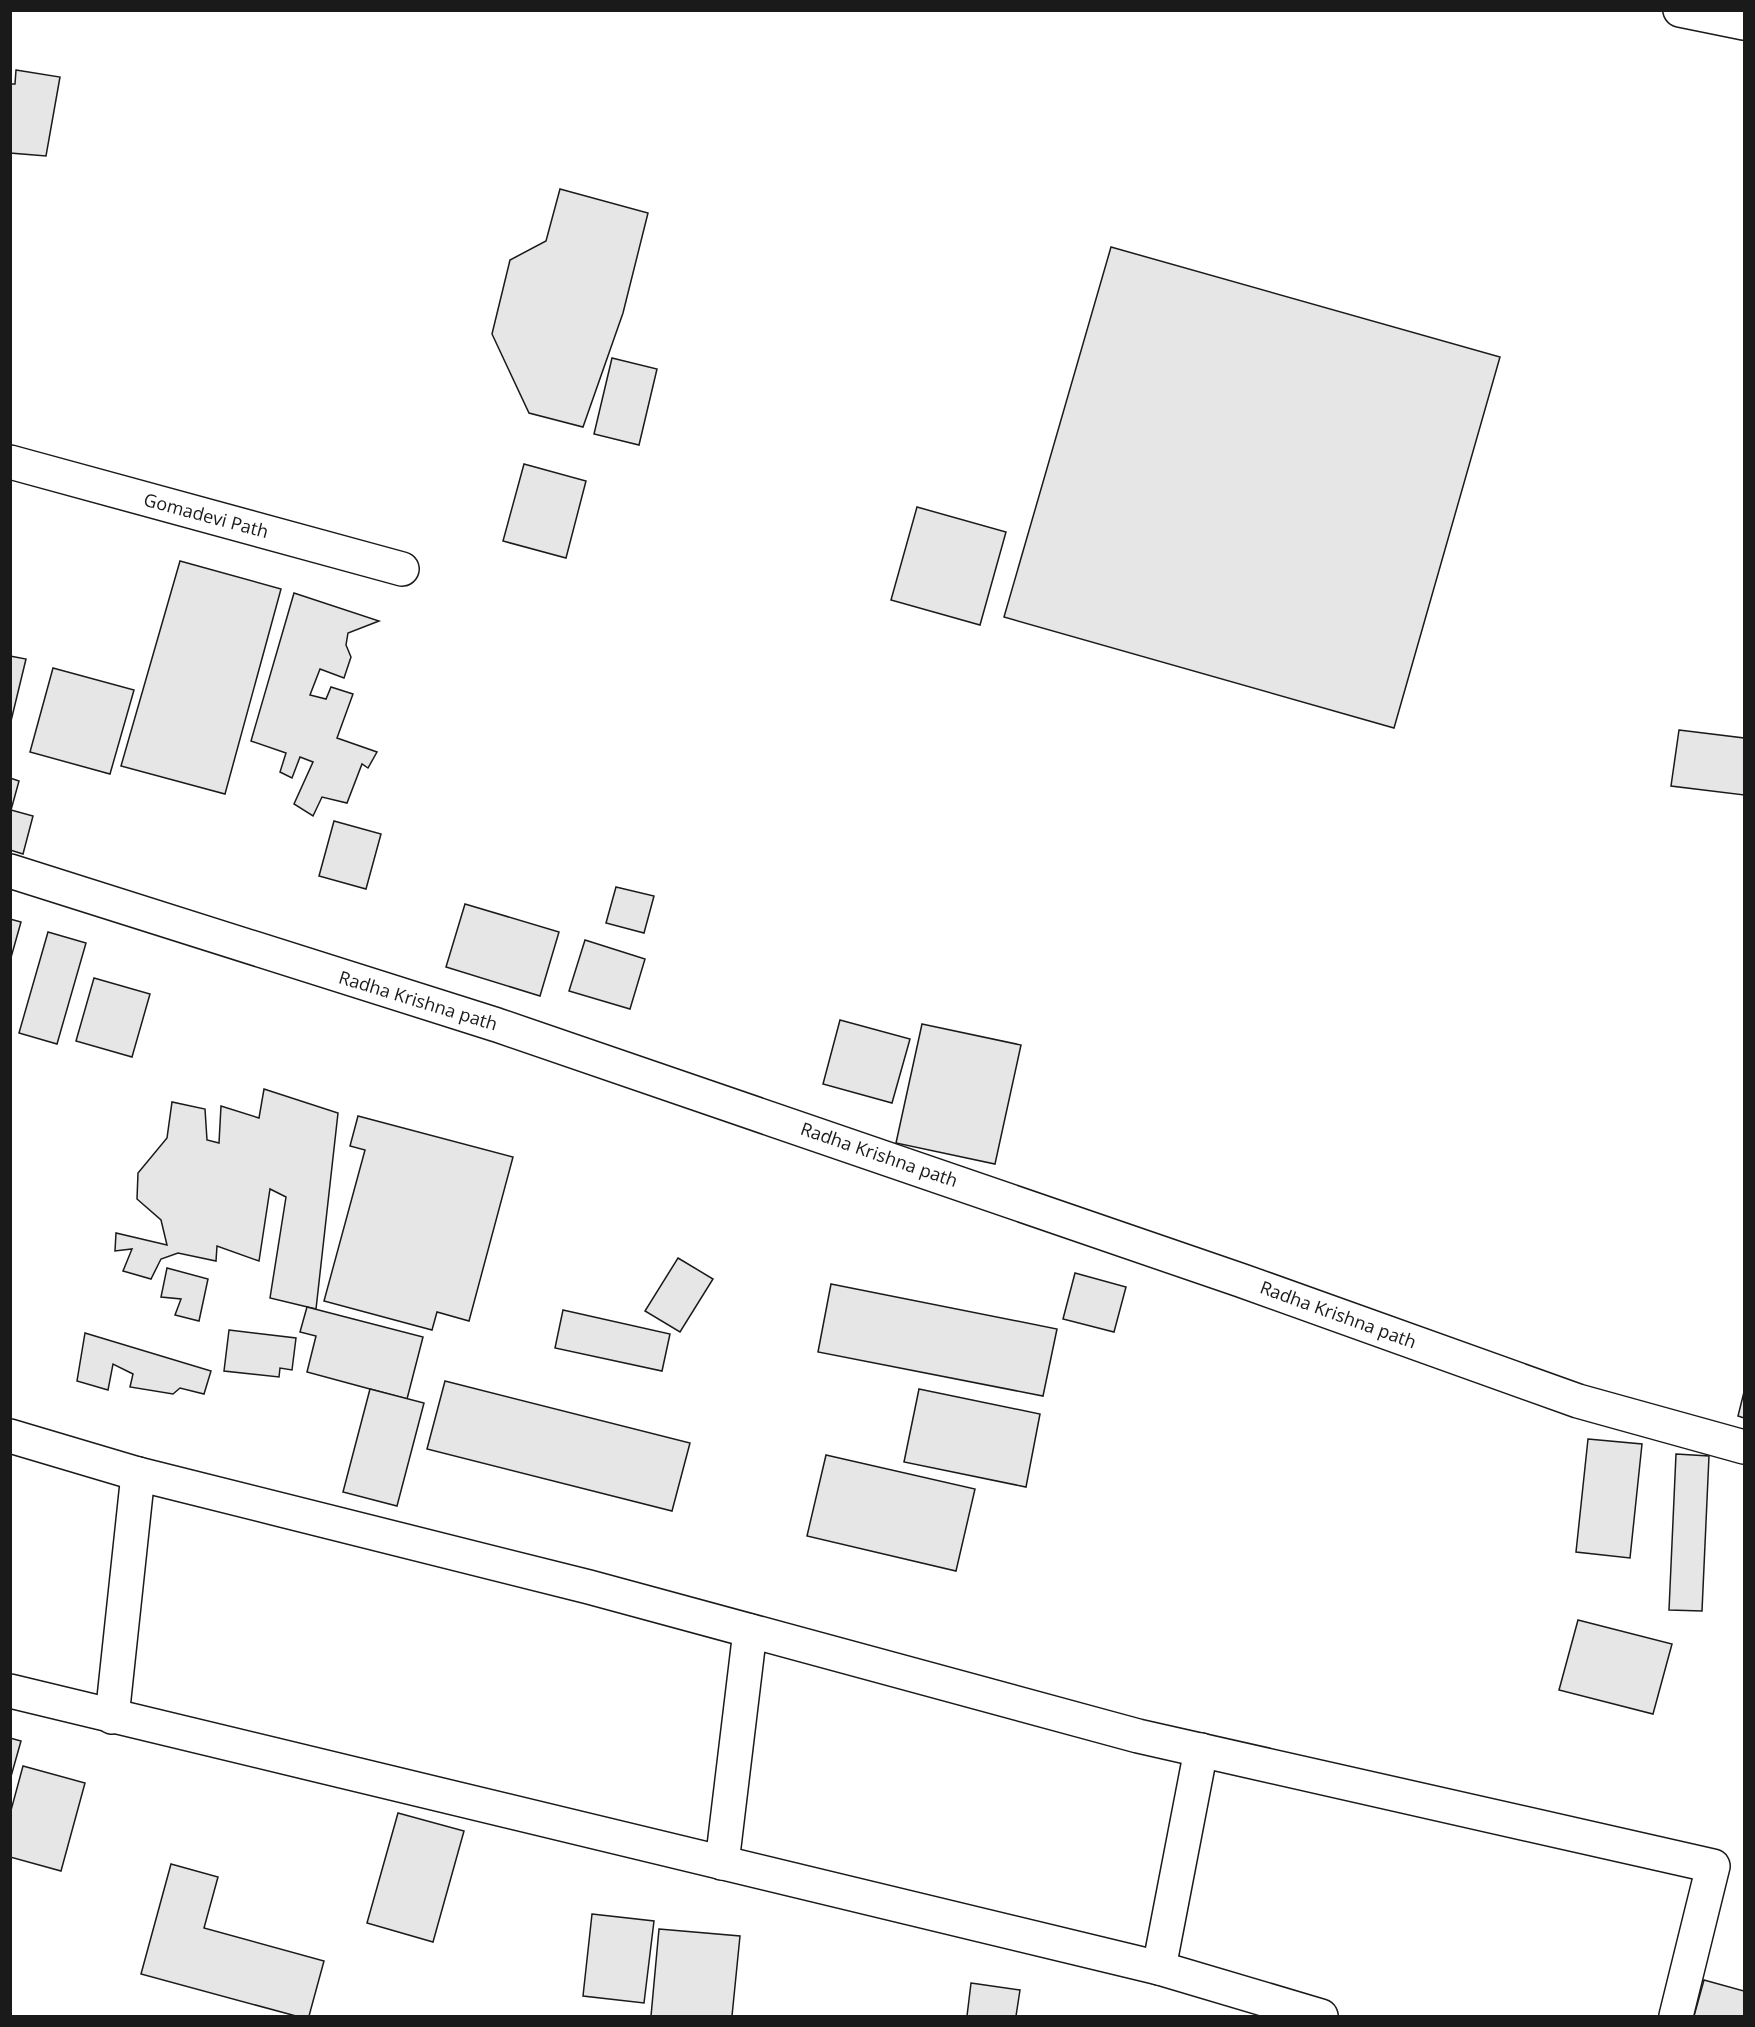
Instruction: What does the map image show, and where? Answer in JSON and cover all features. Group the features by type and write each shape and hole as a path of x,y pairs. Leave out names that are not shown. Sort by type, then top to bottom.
{"street":[{"path":"1680,10 1744,23"},
{"name":"Gomadevi Path","path":"10,462 402,569"},
{"name":"Radha Krishna path","path":"10,871 519,1033 1218,1272 1578,1401 1744,1447"},
{"path":"10,1436 138,1474 589,1587 1138,1736 1713,1866 1676,2016"},
{"path":"112,1717 138,1474"},
{"path":"722,1863 750,1631"},
{"path":"10,1691 1159,1968 1321,2016"},
{"path":"1159,1968 1200,1750"}],"building":[{"path":"16,70 60,77 46,156 10,153 10,84 15,84"},
{"path":"560,189 648,213 623,313 583,427 529,413 492,334 510,260 546,241"},
{"path":"1111,247 1500,357 1394,728 1004,617"},
{"path":"612,358 657,369 639,445 594,434"},
{"path":"524,464 586,481 566,558 503,541"},
{"path":"917,507 1006,532 980,625 891,600"},
{"path":"180,561 281,589 225,794 121,766"},
{"path":"294,593 379,621 348,633 346,645 351,657 344,678 320,669 310,695 326,699 331,687 353,694 337,738 377,752 368,768 362,764 347,803 322,797 313,816 294,804 313,762 300,757 292,778 280,772 286,753 251,741"},
{"path":"10,656 26,659 11,721 10,721"},
{"path":"53,668 134,690 110,774 30,752"},
{"path":"1679,730 1744,738 1744,795 1671,786"},
{"path":"10,778 19,781 11,810 33,816 23,854 10,850"},
{"path":"334,821 381,834 366,889 319,876"},
{"path":"616,887 654,896 644,933 606,923"},
{"path":"465,904 559,932 540,996 446,967"},
{"path":"10,919 21,922 10,961"},
{"path":"48,932 86,943 57,1044 19,1033"},
{"path":"585,940 645,959 630,1009 569,991"},
{"path":"94,978 150,994 132,1057 76,1041"},
{"path":"840,1020 910,1039 892,1103 823,1084"},
{"path":"922,1024 1021,1045 995,1164 896,1143"},
{"path":"264,1089 338,1113 316,1309 270,1298 286,1197 270,1189 259,1261 217,1246 216,1261 178,1253 161,1259 151,1279 123,1271 132,1249 115,1251 116,1233 167,1245 161,1220 137,1199 138,1173 167,1138 172,1102 205,1109 207,1140 219,1143 221,1106 259,1118"},
{"path":"358,1116 513,1157 469,1321 437,1312 432,1330 324,1301 365,1150 350,1146"},
{"path":"678,1258 713,1279 680,1332 645,1311"},
{"path":"167,1268 208,1279 199,1321 175,1315 181,1299 161,1297"},
{"path":"1075,1273 1126,1287 1114,1332 1063,1319"},
{"path":"831,1284 1057,1329 1043,1396 818,1352"},
{"path":"307,1307 423,1337 407,1399 307,1372 316,1336 300,1332"},
{"path":"563,1310 670,1334 662,1371 555,1348"},
{"path":"229,1330 296,1338 292,1370 280,1368 279,1377 224,1371"},
{"path":"85,1333 211,1371 204,1394 180,1388 173,1394 130,1387 133,1374 113,1364 108,1390 77,1381"},
{"path":"445,1381 690,1443 672,1511 427,1449"},
{"path":"370,1389 424,1403 397,1506 343,1492"},
{"path":"919,1389 1040,1414 1026,1487 904,1462"},
{"path":"1744,1392 1744,1418 1738,1416"},
{"path":"1588,1439 1642,1444 1630,1558 1576,1552"},
{"path":"1676,1454 1709,1456 1702,1611 1669,1610"},
{"path":"826,1455 975,1489 956,1571 807,1536"},
{"path":"1578,1620 1672,1644 1653,1714 1559,1690"},
{"path":"10,1738 21,1741 10,1780"},
{"path":"23,1766 85,1783 61,1871 10,1857 10,1814"},
{"path":"398,1813 464,1831 433,1942 367,1923"},
{"path":"171,1864 218,1877 204,1928 324,1961 309,2016 296,2016 141,1974"},
{"path":"592,1914 654,1921 644,2003 583,1996"},
{"path":"659,1929 740,1936 732,2016 651,2016"},
{"path":"1704,1980 1744,1991 1744,2016 1694,2016"},
{"path":"971,1983 1020,1990 1016,2016 967,2016"}]}
